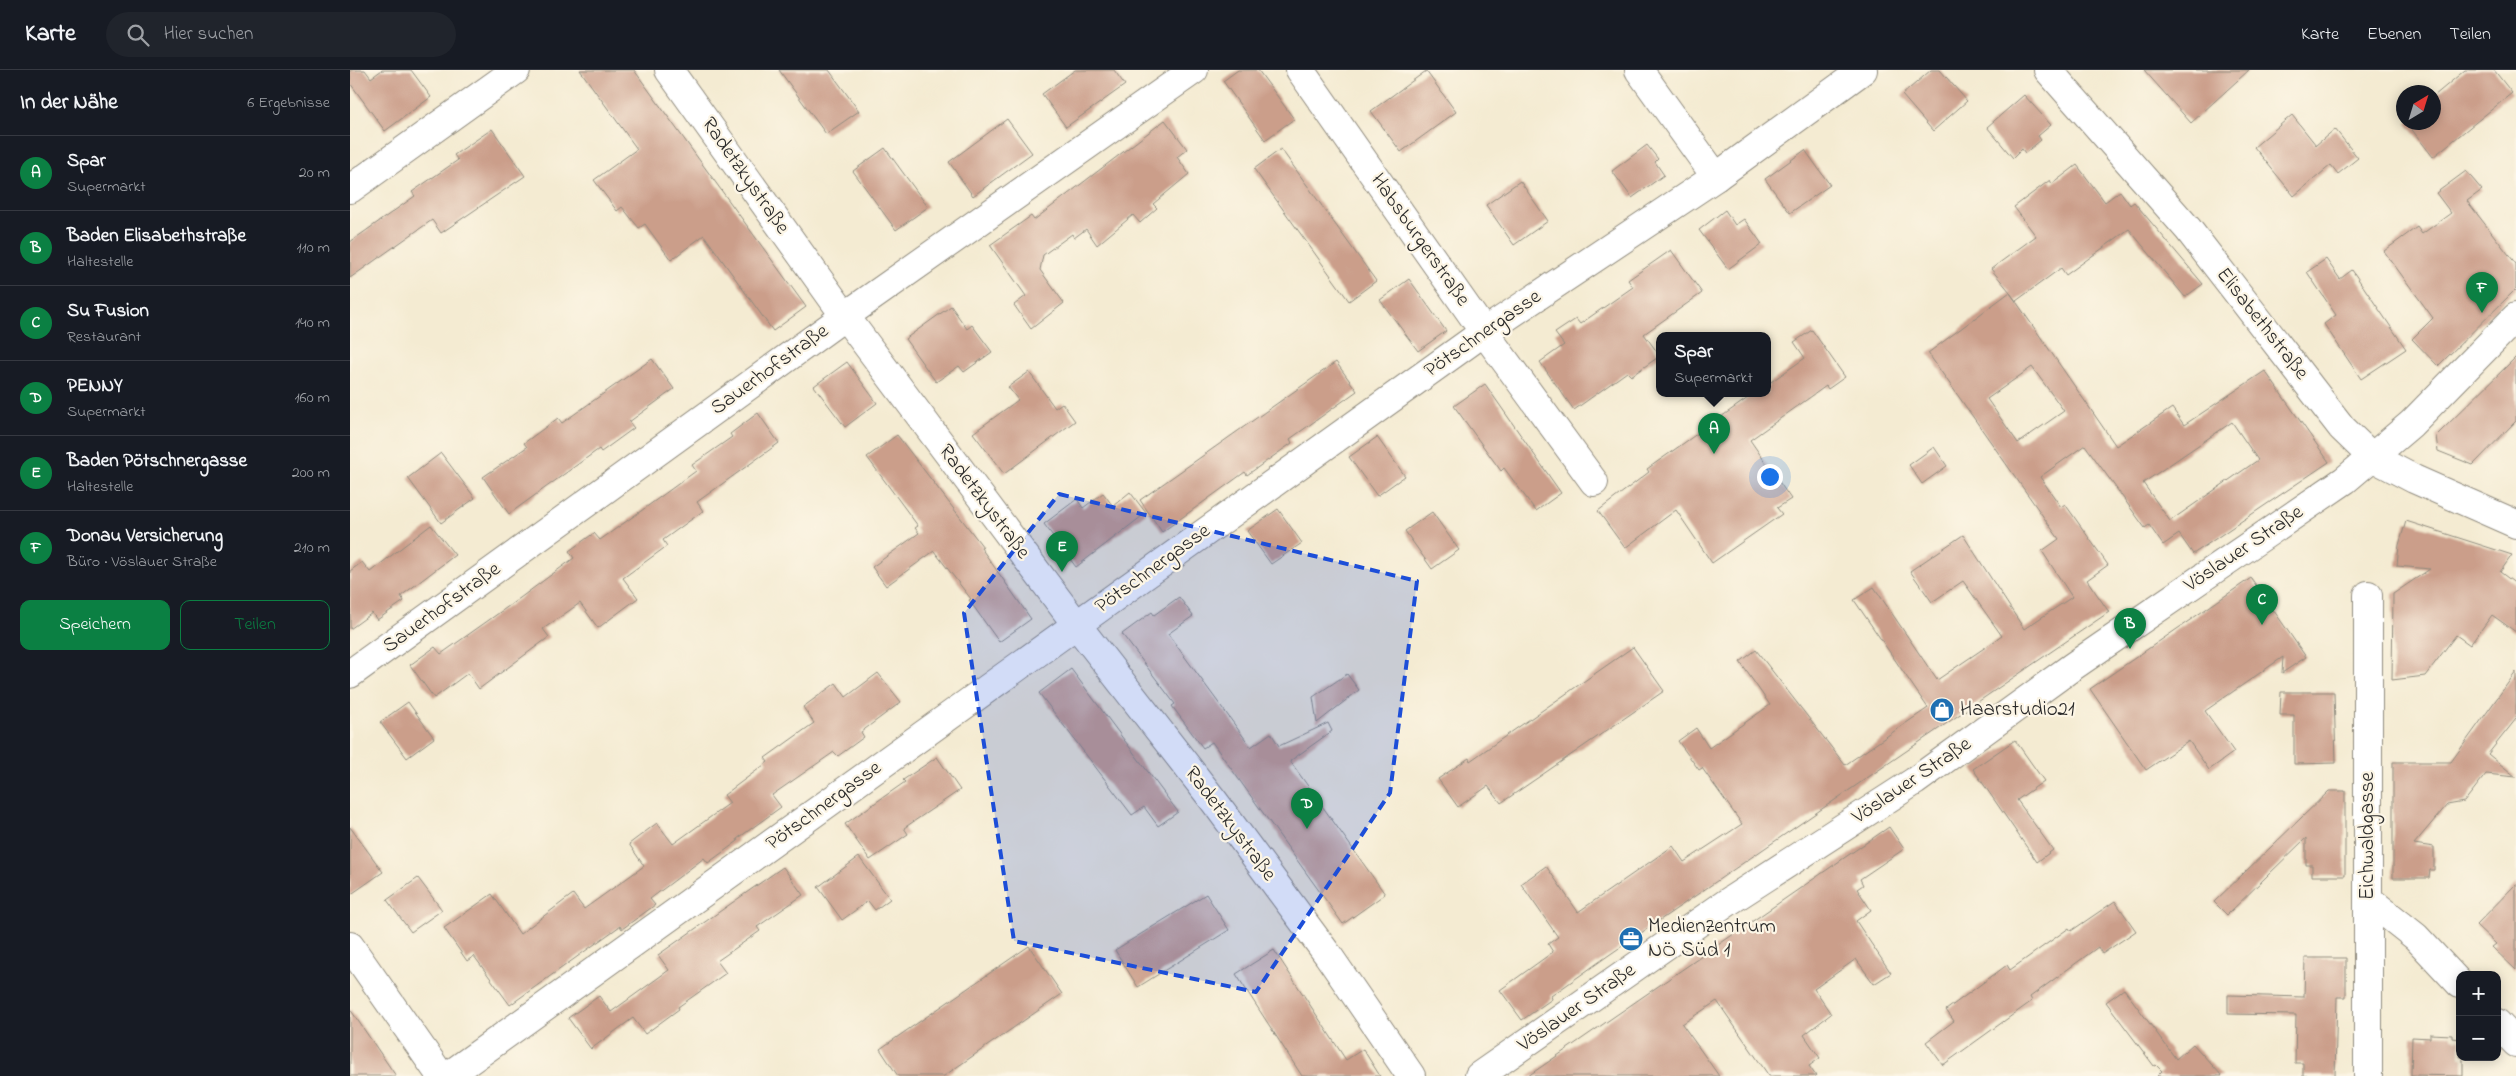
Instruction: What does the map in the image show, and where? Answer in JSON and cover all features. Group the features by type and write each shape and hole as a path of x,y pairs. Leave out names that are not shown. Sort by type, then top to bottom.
{"street":[{"path":"350,189 516,70"},
{"name":"Radetzkystraße","path":"669,70 845,316 1076,624 1214,801 1328,955 1410,1076"},
{"name":"Sauerhofstraße","path":"350,674 845,316 1194,70"},
{"name":"Habsburgerstraße","path":"1300,70 1484,332 1594,482"},
{"path":"1638,70 1716,177"},
{"name":"Pötschnergasse","path":"448,1076 1484,332 1716,177 1863,70"},
{"name":"Elisabethstraße","path":"2048,70 2188,230 2342,428 2372,457 2414,479 2516,524"},
{"name":"Vöslauer Straße","path":"1479,1076 1728,902 1915,780 2072,666 2345,480 2411,424 2516,317"},
{"name":"Eichwaldgasse","path":"2368,595 2368,1076"},
{"path":"2368,899 2416,937 2456,980"},
{"path":"350,946 441,1076"},
{"path":"2501,1028 2516,1043"}],"highlighted area":[{"path":"1059,494 1417,581 1390,793 1256,992 1014,941 964,613"}],"building":[{"path":"350,70 365,70 371,78 382,70 411,70 431,97 385,131 350,83"},
{"path":"580,70 634,70 806,307 773,331 704,235 671,260 645,224 639,228 622,207 617,211 594,180 637,149"},
{"path":"779,70 829,70 859,111 826,134"},
{"path":"1075,70 1114,70 1125,85 1066,127 1042,94"},
{"path":"1238,70 1258,70 1294,119 1265,140 1223,81"},
{"path":"1931,70 1940,70 1967,101 1933,131 1902,95"},
{"path":"2144,70 2249,70 2191,123"},
{"path":"2465,70 2494,70 2512,93 2433,157 2412,130 2441,130 2441,90"},
{"path":"1426,71 1456,112 1401,152 1371,111"},
{"path":"2024,95 2051,125 2038,136 2041,140 2025,153 2022,149 2013,158 1987,127"},
{"path":"2292,115 2316,145 2335,129 2358,158 2338,174 2331,165 2294,196 2254,147"},
{"path":"1007,119 1032,153 973,196 949,162"},
{"path":"1165,120 1187,149 1177,157 1189,174 1153,204 1157,208 1140,223 1133,215 1097,245 1086,229 1074,238 1072,234 1043,255 1040,270 1064,303 1031,329 1014,305 1026,296 990,245 1031,216 1034,220"},
{"path":"492,129 525,176 441,233 432,220 350,278 350,242 415,196 412,192 458,160 454,155"},
{"path":"1647,145 1658,159 1655,162 1664,175 1632,198 1612,171"},
{"path":"885,148 928,207 896,230 853,171"},
{"path":"1281,149 1376,281 1349,301 1254,169"},
{"path":"1805,150 1830,185 1790,213 1765,179"},
{"path":"2077,165 2105,202 2120,191 2130,205 2134,202 2203,284 2185,297 2129,229 2066,275 2061,268 2016,301 2010,293 2116,446 2172,408 2184,425 2265,371 2329,462 2193,554 2179,534 2163,545 2149,525 2145,528 2085,445 2040,477 2061,507 2065,504 2108,565 2087,580 2109,612 1609,955 1551,996 1552,999 1522,1020 1500,990 1553,952 1548,944 1558,937 1521,884 1546,866 1578,912 1673,846 1684,862 1742,824 1702,768 1699,770 1678,741 1696,728 1709,748 1770,705 1740,662 1756,650 1845,765 1928,708 1854,600 1874,587 1937,680 2002,636 1963,581 1932,602 1910,571 1963,535 2024,629 2072,597 2042,551 2059,539 1928,353 2010,292 1991,269 2036,236 2014,207 2050,180 2052,184","holes":["2032,367 2064,411 2018,443 1987,399","2232,422 2258,460 2170,521 2143,483"]},
{"path":"2466,171 2482,190 2467,201 2516,264 2516,289 2438,366 2412,339 2433,318 2384,251 2417,227 2422,234 2451,213 2436,193"},
{"path":"1520,181 1548,221 1514,245 1486,205"},
{"path":"1725,210 1735,225 1744,219 1762,244 1728,269 1699,230"},
{"path":"1671,250 1702,293 1644,334 1656,350 1656,359 1631,376 1627,372 1574,410 1540,362 1564,345 1555,333 1576,319 1580,324 1633,287 1628,280"},
{"path":"2326,259 2340,279 2352,270 2406,349 2361,379 2324,324 2336,315 2307,272"},
{"path":"1409,279 1446,331 1418,351 1380,300"},
{"path":"951,306 967,329 972,325 992,352 964,372 959,366 936,382 905,339"},
{"path":"1812,330 1845,377 1828,389 1826,386 1750,440 1791,499 1777,508 1782,514 1712,563 1676,510 1625,548 1598,511 1649,472 1647,469 1749,397 1771,397 1771,382 1805,358 1794,342"},
{"path":"2516,357 2516,421 2473,465 2438,451 2436,436"},
{"path":"652,359 674,389 629,422 634,428 601,452 599,449 509,514 483,477 527,447 524,443 558,418 562,423"},
{"path":"847,362 877,403 845,427 814,386"},
{"path":"1336,362 1357,391 1290,439 1292,443 1247,475 1245,472 1162,532 1140,500"},
{"path":"1029,372 1055,408 1062,403 1075,421 1004,474 973,433 1018,400 1008,387"},
{"path":"1485,384 1561,493 1536,511 1504,468 1501,471 1454,406"},
{"path":"758,413 779,443 697,502 703,511 663,540 667,546 623,578 638,598 598,628 580,603 543,629 549,637 479,689 468,673 434,698 410,665 435,647 441,654 574,558 569,551 594,533 600,540 641,511 696,471 692,465 732,437 730,434"},
{"path":"897,435 983,547 981,548 1031,619 999,642 969,600 971,599 934,551 886,586 872,567 919,533 915,528 918,526 867,457"},
{"path":"1377,437 1405,476 1377,496 1349,457"},
{"path":"1934,447 1947,466 1922,484 1909,465"},
{"path":"441,453 475,498 441,523 408,478"},
{"path":"1130,492 1146,513 1076,567 1044,524 1077,499 1083,508 1103,493 1113,506"},
{"path":"1278,509 1302,543 1271,564 1247,531"},
{"path":"1432,512 1459,550 1432,569 1405,531"},
{"path":"2406,521 2512,555 2500,572 2516,584 2516,632 2492,615 2470,645 2456,635 2425,676 2392,680 2393,594 2430,569 2397,566 2399,545"},
{"path":"431,525 455,555 401,596 404,601 377,620 372,613 350,629 350,571 362,562 370,572"},
{"path":"2251,578 2306,657 2282,673 2283,657 2205,711 2234,752 2209,770 2189,741 2146,770 2090,689"},
{"path":"1179,597 1193,616 1168,634 1251,747 1271,733 1279,746 1328,723 1332,731 1290,761 1385,894 1343,924 1212,742 1203,748 1172,706 1175,704 1122,634 1152,612 1154,615"},
{"path":"1633,647 1664,691 1501,803 1488,786 1458,807 1438,779 1469,758 1470,761"},
{"path":"1071,669 1178,812 1158,826 1144,807 1132,815 1039,693"},
{"path":"2516,672 2516,719 2488,754 2516,777 2486,774 2464,802 2447,805 2414,844 2434,847 2434,870 2430,870 2429,878 2393,878 2393,762 2451,762"},
{"path":"878,673 901,702 861,732 864,737 838,756 834,752 772,795 781,807 708,863 704,858 650,899 655,905 622,929 620,926 510,1005 474,956 467,961 444,928 492,894 520,934 573,894 584,909 644,866 629,844 657,823 673,844 730,803 724,795 768,762 765,758 814,723 803,707 836,683 846,697"},
{"path":"1347,674 1359,690 1317,723 1313,697"},
{"path":"2281,692 2334,692 2336,763 2294,764 2294,715 2280,715"},
{"path":"408,702 434,738 407,758 380,722"},
{"path":"2015,740 2044,781 2017,800 2053,850 2037,862 1973,769"},
{"path":"937,757 960,790 904,828 908,834 870,860 845,824"},
{"path":"2329,791 2345,791 2345,876 2312,876 2312,865 2306,865 2306,838 2227,915 2214,902"},
{"path":"350,827 383,872 350,895"},
{"path":"1889,827 1904,849 1860,879 1863,885 1857,889 1871,910 1856,921 1891,973 1874,984 1856,959 1814,989 1831,1014 1804,1035 1820,1058 1809,1066 1816,1076 1769,1076 1717,1001 1682,1024 1719,1076 1528,1076"},
{"path":"859,857 890,899 875,910 868,901 842,920 818,887"},
{"path":"783,867 803,895 757,927 760,931 717,961 726,973 678,1007 679,1009 645,1034 633,1018 591,1049 568,1018 599,996 611,1012 669,970 658,955"},
{"path":"418,878 442,910 411,932 387,900"},
{"path":"2516,884 2516,970 2492,947 2496,944 2476,925"},
{"path":"1206,894 1229,930 1138,987 1115,950"},
{"path":"2115,901 2136,931 2102,954 2098,947 2030,997 2032,1001 1943,1065 1926,1042 1954,1021 1946,1010 2007,965 2010,970 2069,928 2071,931"},
{"path":"1029,946 1062,994 944,1076 898,1076 880,1049"},
{"path":"1274,950 1346,1060 1363,1049 1380,1076 1302,1076 1236,974"},
{"path":"2305,958 2346,958 2346,997 2337,997 2335,1076 2303,1076 2303,1063 2295,1063 2296,1015 2228,1014 2228,995 2304,997"},
{"path":"2124,989 2176,1059 2193,1044 2222,1076 2157,1076 2162,1071 2156,1065 2154,1066 2106,1002"},
{"path":"350,1009 396,1076 350,1076"},
{"path":"2430,1034 2452,1035 2452,1038 2456,1038 2456,1061 2463,1061 2463,1076 2411,1075 2412,1037 2430,1038"}],"place":[{"name":"Donau Versicherung","path":"2482,313"},
{"name":"Spar","path":"1714,454"},
{"name":"Baden Pötschnergasse","path":"1062,572"},
{"name":"Su Fusion","path":"2262,625"},
{"name":"Baden Elisabethstraße","path":"2130,649"},
{"name":"Haarstudio21","path":"1942,710"},
{"name":"PENNY","path":"1307,829"},
{"name":"Medienzentrum NÖ Süd 1","path":"1631,939"}]}
